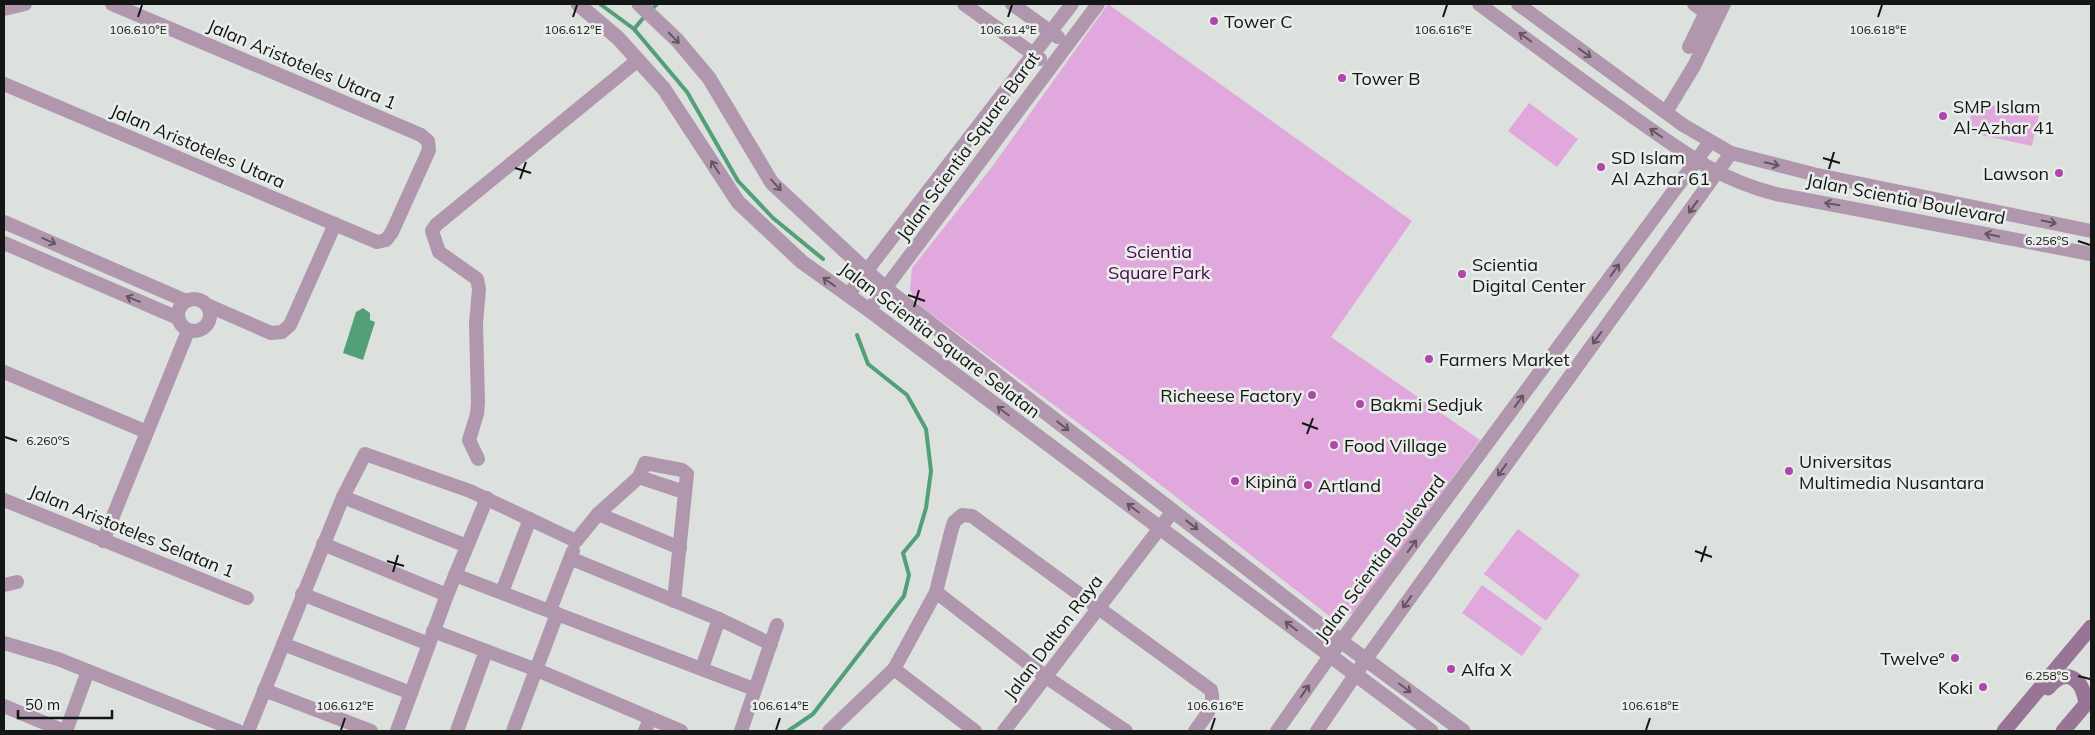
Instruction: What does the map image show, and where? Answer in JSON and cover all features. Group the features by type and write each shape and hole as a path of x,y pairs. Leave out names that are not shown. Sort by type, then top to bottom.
{"main road":[{"path":"2008,726 2091,627"},
{"path":"2075,646 2073,667 2080,676 2091,681"},
{"path":"2008,726 2024,719 2055,680 2063,676 2080,682 2088,701 2063,731"}],"street":[{"path":"4,9 25,4"},
{"name":"Jalan Aristoteles Utara 1","path":"112,4 421,135 428,141 429,150 392,232 386,240 377,242"},
{"name":"Jalan Scientia Square Selatan","path":"578,4 618,38 664,89 738,202 802,262 1431,731"},
{"name":"Jalan Scientia Square Selatan","path":"639,4 677,40 709,78 772,183 886,289 1342,642 1463,731"},
{"path":"964,4 1050,67"},
{"path":"1012,4 1067,45"},
{"name":"Jalan Scientia Square Barat","path":"848,295 1035,55 1072,4"},
{"path":"1080,4 1094,8"},
{"name":"Jalan Scientia Boulevard","path":"1479,4 1696,161 1717,173 1753,188 2091,254"},
{"name":"Jalan Scientia Boulevard","path":"1518,4 1666,112 1710,142 1731,153 1813,174 2091,231"},
{"path":"1689,47 1708,8 1694,4"},
{"path":"1666,112 1694,66 1724,4"},
{"name":"Jalan Scientia Square Barat","path":"868,310 886,289 1094,8"},
{"path":"478,460 469,440 477,414 478,403 476,323 479,289 477,279 439,252 432,231 444,218 638,60"},
{"name":"Jalan Aristoteles Utara","path":"4,84 377,242"},
{"name":"Jalan Scientia Boulevard","path":"1277,731 1330,656 1710,142"},
{"path":"1317,731 1366,659 1731,153"},
{"path":"4,222 186,301 197,299 271,333 282,332 290,326 335,224"},
{"path":"23,230 9,246 178,318"},
{"path":"186,301 179,308 178,318 183,328 188,331 199,331 208,325 211,315 207,305"},
{"path":"103,541 188,331"},
{"path":"4,372 147,432"},
{"path":"248,731 302,594 343,497 361,458 367,454 487,498 576,541"},
{"path":"513,731 537,670 576,541 598,514 639,477 642,465 649,462 682,470 687,474 674,601"},
{"path":"639,477 684,492"},
{"path":"343,497 467,546"},
{"path":"398,731 447,595 487,498"},
{"name":"Jalan Aristoteles Selatan 1","path":"4,500 247,598"},
{"name":"Jalan Dalton Raya","path":"1004,731 1173,511"},
{"path":"598,514 680,548"},
{"path":"829,731 894,669 936,592 954,522 962,515 972,516 1211,690 1213,698 1210,708 1195,731"},
{"path":"502,592 530,519"},
{"path":"323,544 447,595"},
{"path":"572,559 720,619 771,644"},
{"path":"455,575 754,689"},
{"path":"936,592 1046,677 1126,731"},
{"path":"302,594 431,638 486,650 537,670 647,725 678,731"},
{"path":"702,668 720,619"},
{"path":"741,731 777,625"},
{"path":"4,643 58,659 238,731"},
{"path":"283,644 411,693"},
{"path":"457,731 486,650"},
{"path":"894,669 975,731"},
{"path":"4,706 65,731 94,674"},
{"path":"264,690 371,731"}],"green space":[{"name":"Scientia Square Park","path":"1108,4 1412,221 1331,337 1480,440 1354,613 1332,618 1140,469 918,304 910,290 912,268 992,167"},
{"path":"1974,101 2039,115 2032,146 1967,132"},
{"path":"1529,103 1578,139 1557,167 1508,131"},
{"path":"1518,529 1580,575 1546,621 1484,574"},
{"path":"1482,585 1542,628 1522,656 1462,613"}],"shaded area":[{"path":"363,308 370,313 370,320 375,322 363,360 343,353 356,312"}],"waterway":[{"path":"600,4 634,29 687,92 738,181 773,218 823,259"},
{"path":"650,11 657,4"},
{"path":"634,29 645,16"},
{"path":"788,731 813,714 904,596 909,575 903,553 918,535 926,508 931,471 926,429 907,395 868,364 857,335"}],"place":[{"name":"Tower C","path":"1214,21"},
{"name":"Tower B","path":"1342,78"},
{"name":"SMP Islam Al-Azhar 41","path":"1943,116"},
{"name":"SD Islam Al Azhar 61","path":"1601,167"},
{"name":"Lawson","path":"2059,173"},
{"name":"Scientia Digital Center","path":"1462,274"},
{"name":"Farmers Market","path":"1429,359"},
{"name":"Richeese Factory","path":"1312,395"},
{"name":"Bakmi Sedjuk","path":"1360,404"},
{"name":"Food Village","path":"1334,445"},
{"name":"Universitas Multimedia Nusantara","path":"1789,471"},
{"name":"Kipinä","path":"1235,481"},
{"name":"Artland","path":"1308,485"},
{"name":"Twelve°","path":"1955,658"},
{"name":"Alfa X","path":"1451,669"},
{"name":"Koki","path":"1983,687"}]}
